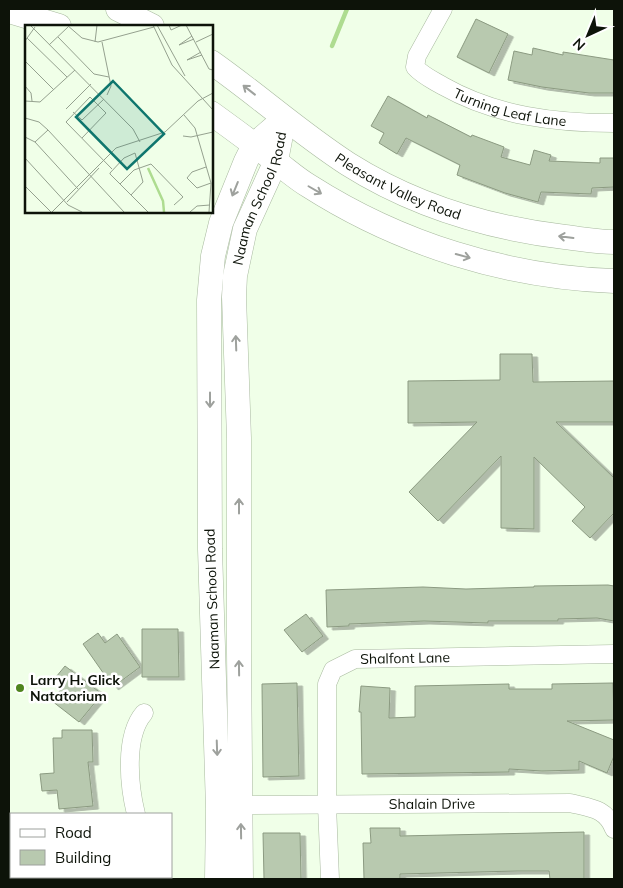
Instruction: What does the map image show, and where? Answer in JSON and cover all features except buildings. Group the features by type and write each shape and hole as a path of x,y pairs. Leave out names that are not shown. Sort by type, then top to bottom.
{"main road":[{"path":"118,9 150,25"},
{"path":"9,11 56,25"},
{"name":"Pleasant Valley Road","path":"212,63 264,101 284,119 365,174 414,198 466,218 504,228 614,242"},
{"path":"212,114 308,186 370,221 402,235 449,252 538,275 614,281"},
{"name":"Naaman School Road","path":"241,879 229,806 210,549 209,300 213,256 221,223 254,145 284,119"},
{"name":"Naaman School Road","path":"217,879 229,806 238,652 239,438 234,297 235,276 245,229 276,161 284,119"}],"street":[{"name":"Turning Leaf Lane","path":"443,9 417,56 415,67 421,74 454,93 504,111 559,121 614,123"},
{"name":"Shalfont Lane","path":"330,879 327,805 327,684 333,670 355,660 614,654"},
{"path":"136,813 131,795 131,740 137,721 144,712"},
{"name":"Shalain Drive","path":"229,806 570,803 599,810 611,822 614,829"}],"waterway":[{"path":"332,46 347,9"}],"place":[{"name":"Larry H. Glick Natatorium","path":"20,688"}]}
